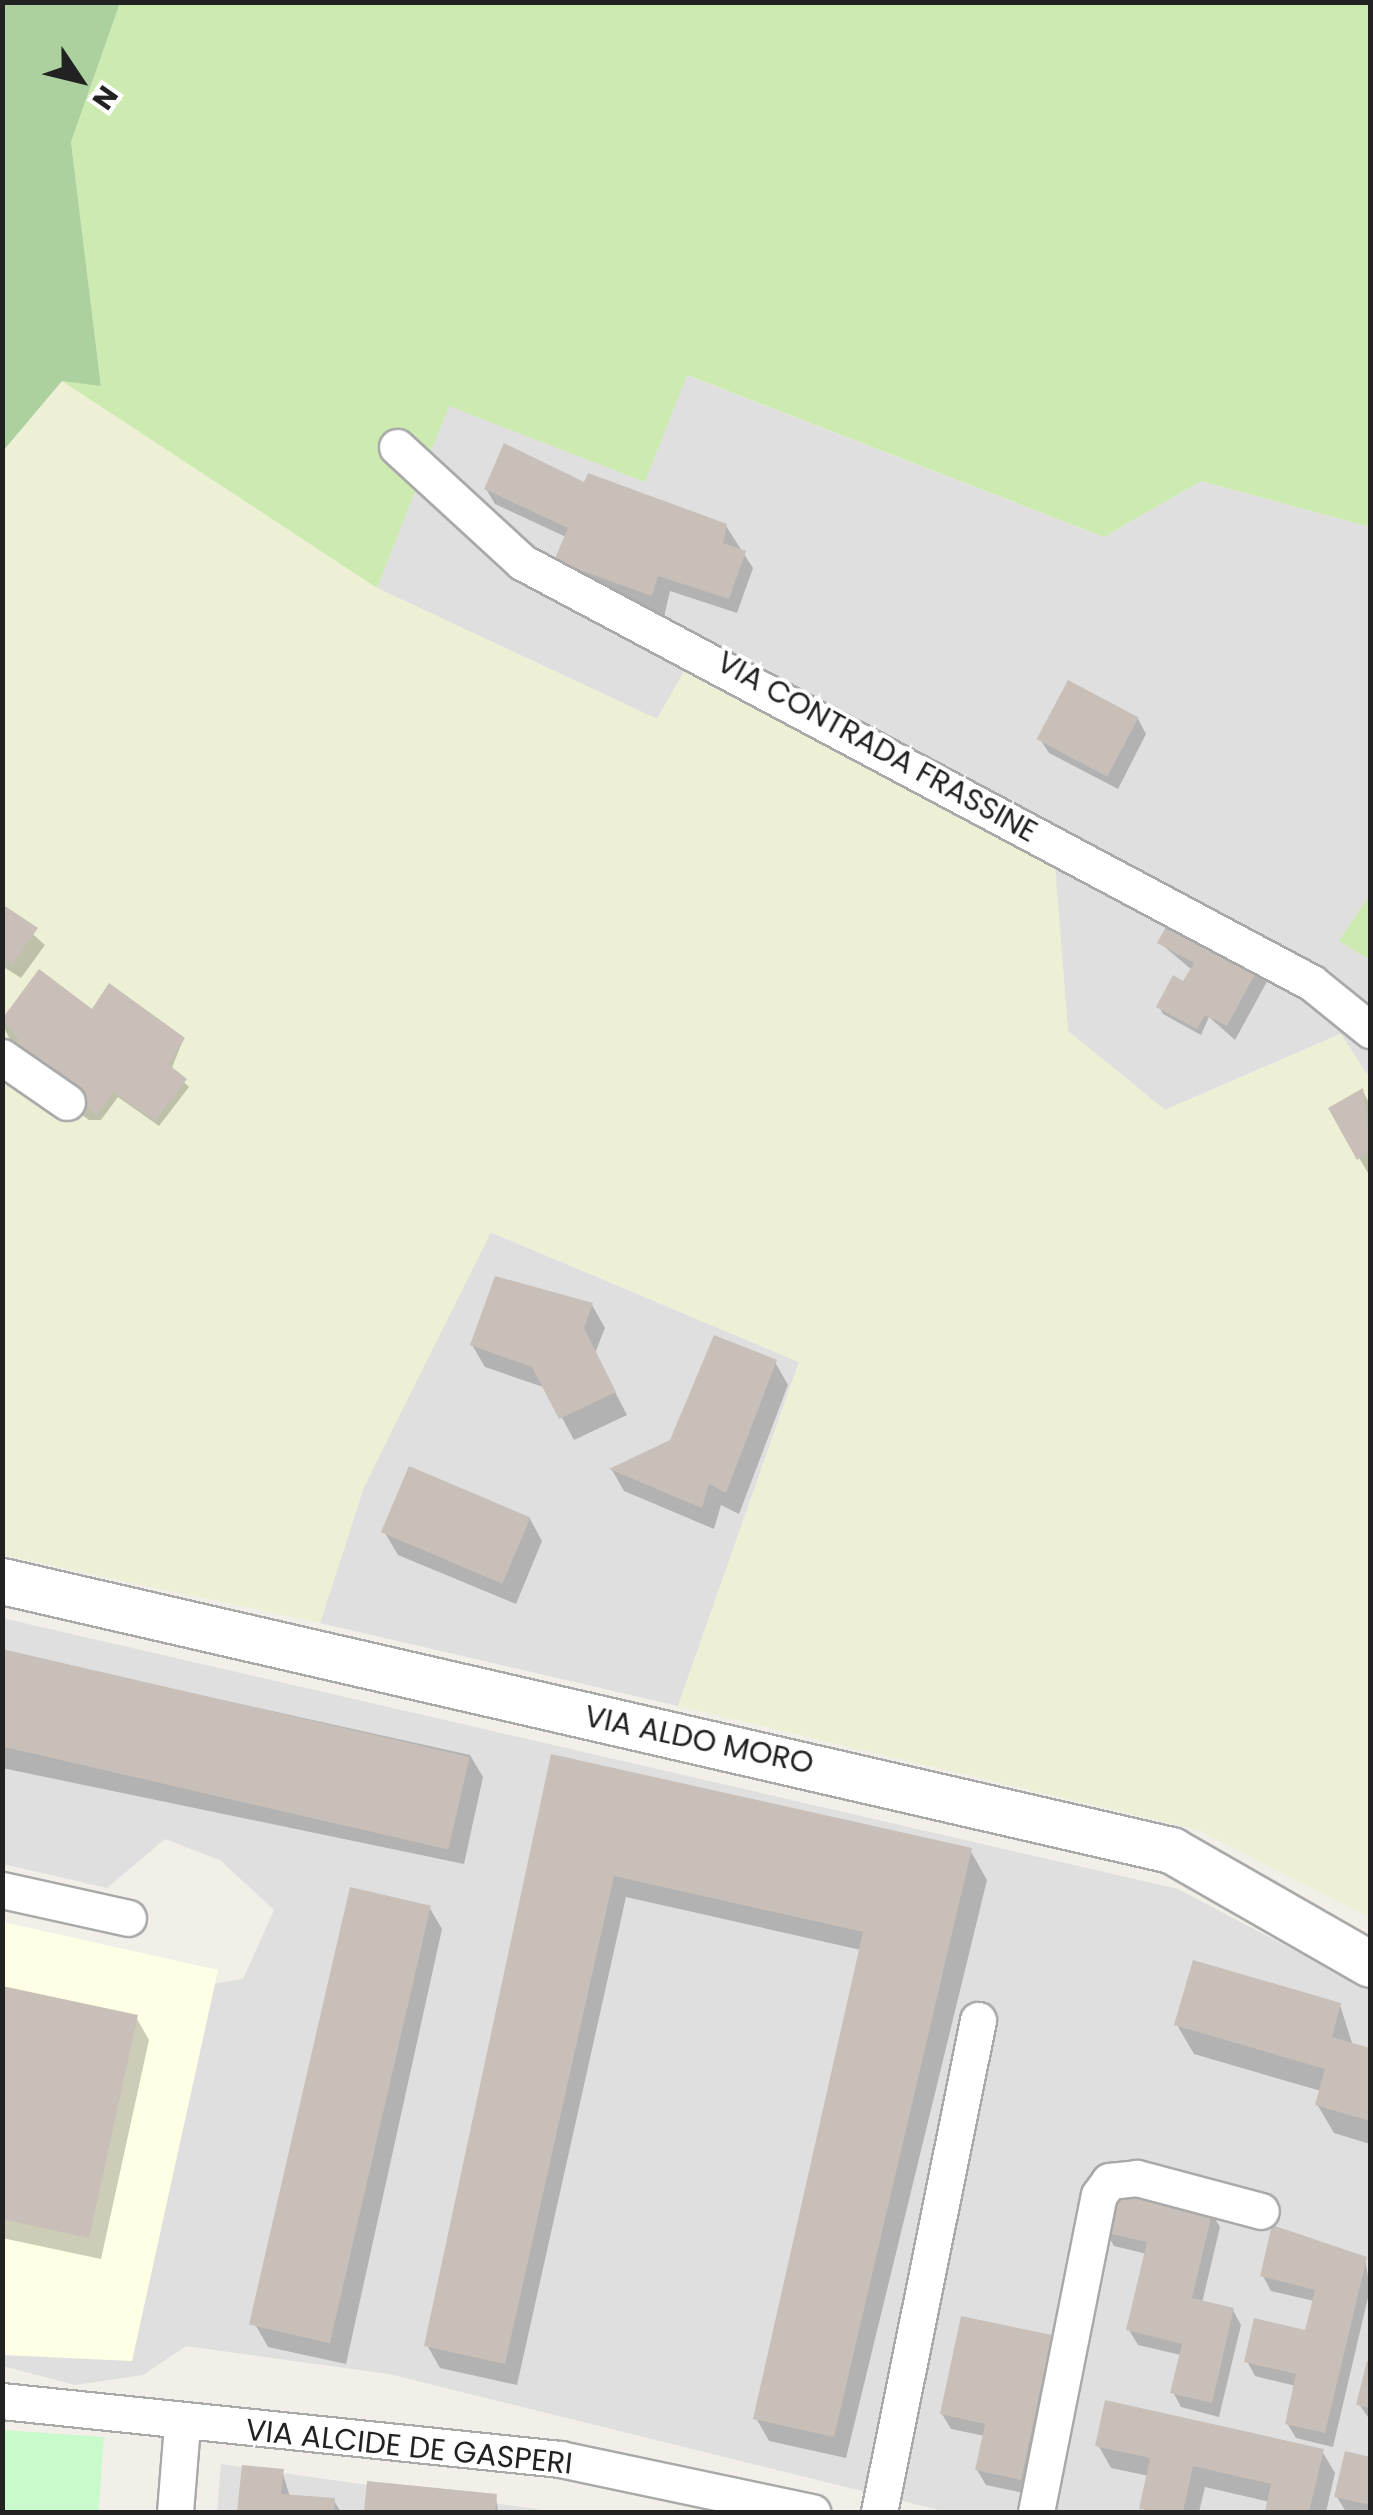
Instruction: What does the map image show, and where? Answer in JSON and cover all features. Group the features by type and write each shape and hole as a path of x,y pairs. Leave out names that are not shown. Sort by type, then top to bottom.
{"street":[{"name":"VIA CONTRADA FRASSINE","path":"397,447 522,562 1295,974 1370,1030"},
{"path":"2,1057 67,1102"},
{"name":"VIA ALDO MORO","path":"2,1581 1172,1850 1370,1964"},
{"path":"2,1890 128,1918"},
{"path":"879,2512 978,2020"},
{"path":"1036,2512 1099,2195 1109,2182 1137,2178 1261,2212"},
{"name":"VIA ALCIDE DE GASPERI","path":"2,2401 182,2425 560,2460 812,2512"},
{"path":"175,2512 182,2425"}],"shaded area":[{"path":"686,375 1104,537 1201,481 1370,527 1370,894 1340,941 1370,960 1370,1079 1340,1034 1165,1110 1068,1031 1054,864 699,645 657,719 377,588 449,405 645,482"},
{"path":"62,381 377,588 657,719 700,644 1055,865 1068,1031 1165,1110 1341,1034 1370,1079 1370,1918 1198,1830 678,1706 799,1362 491,1232 364,1487 320,1623 3,1555 3,451"},
{"path":"490,1232 799,1362 678,1706 320,1623 364,1487"},
{"path":"2,1618 1178,1889 1370,1990 1370,2512 947,2512 389,2374 186,2346 143,2375 75,2385 3,2366 3,1926 187,1988 243,1979 274,1910 220,1860 165,1839 107,1888 3,1864"},
{"path":"3,1922 218,1970 132,2361 3,2355"},
{"path":"221,2464 556,2512 217,2512"}],"green space":[{"path":"3,2 120,3 71,142 101,386 62,381 3,451"},
{"path":"120,3 1370,3 1370,527 1201,481 1104,537 687,375 645,482 449,406 377,588 62,381 101,385 71,142"},
{"path":"1370,894 1370,960 1339,941"},
{"path":"3,2430 104,2437 99,2512 2,2512"}],"building":[{"path":"504,443 584,482 588,473 727,524 723,543 746,551 729,599 658,576 652,596 554,561 568,528 484,489"},
{"path":"1068,680 1139,718 1107,777 1037,739"},
{"path":"2,904 38,928 12,965 2,959"},
{"path":"1173,914 1262,961 1227,1026 1205,1015 1197,1029 1156,1007 1173,975 1183,981 1194,963 1157,943"},
{"path":"39,969 92,1009 109,983 185,1038 168,1064 187,1079 155,1121 113,1092 97,1115 11,1051 19,1040 2,1019"},
{"path":"1363,1088 1370,1152 1357,1160 1328,1108"},
{"path":"495,1276 593,1303 584,1328 616,1392 559,1419 532,1367 470,1345"},
{"path":"714,1335 777,1360 726,1493 709,1484 702,1508 609,1469 670,1440"},
{"path":"409,1466 531,1518 502,1584 381,1532"},
{"path":"2,1649 470,1757 448,1850 2,1746"},
{"path":"551,1754 972,1848 834,2437 753,2419 863,1932 614,1876 505,2364 424,2346"},
{"path":"350,1887 431,1906 330,2343 249,2324"},
{"path":"1193,1960 1341,2003 1332,2037 1370,2048 1370,2121 1315,2105 1325,2069 1174,2025"},
{"path":"2,1986 138,2015 89,2238 2,2219"},
{"path":"1114,2187 1213,2210 1192,2298 1234,2308 1212,2403 1170,2393 1182,2344 1126,2330 1147,2242 1103,2232"},
{"path":"1272,2225 1367,2257 1325,2433 1285,2424 1296,2374 1244,2362 1254,2318 1305,2330 1315,2290 1260,2276"},
{"path":"961,2316 1052,2335 1021,2480 975,2470 985,2424 940,2414"},
{"path":"1367,2361 1370,2362 1370,2408 1356,2405"},
{"path":"1105,2400 1324,2449 1309,2512 1265,2512 1271,2484 1193,2466 1183,2512 1139,2509 1150,2458 1095,2446"},
{"path":"1345,2451 1370,2457 1370,2505 1334,2497"},
{"path":"242,2465 284,2469 281,2494 335,2498 334,2512 237,2512"},
{"path":"367,2481 497,2494 495,2512 364,2512"}]}
